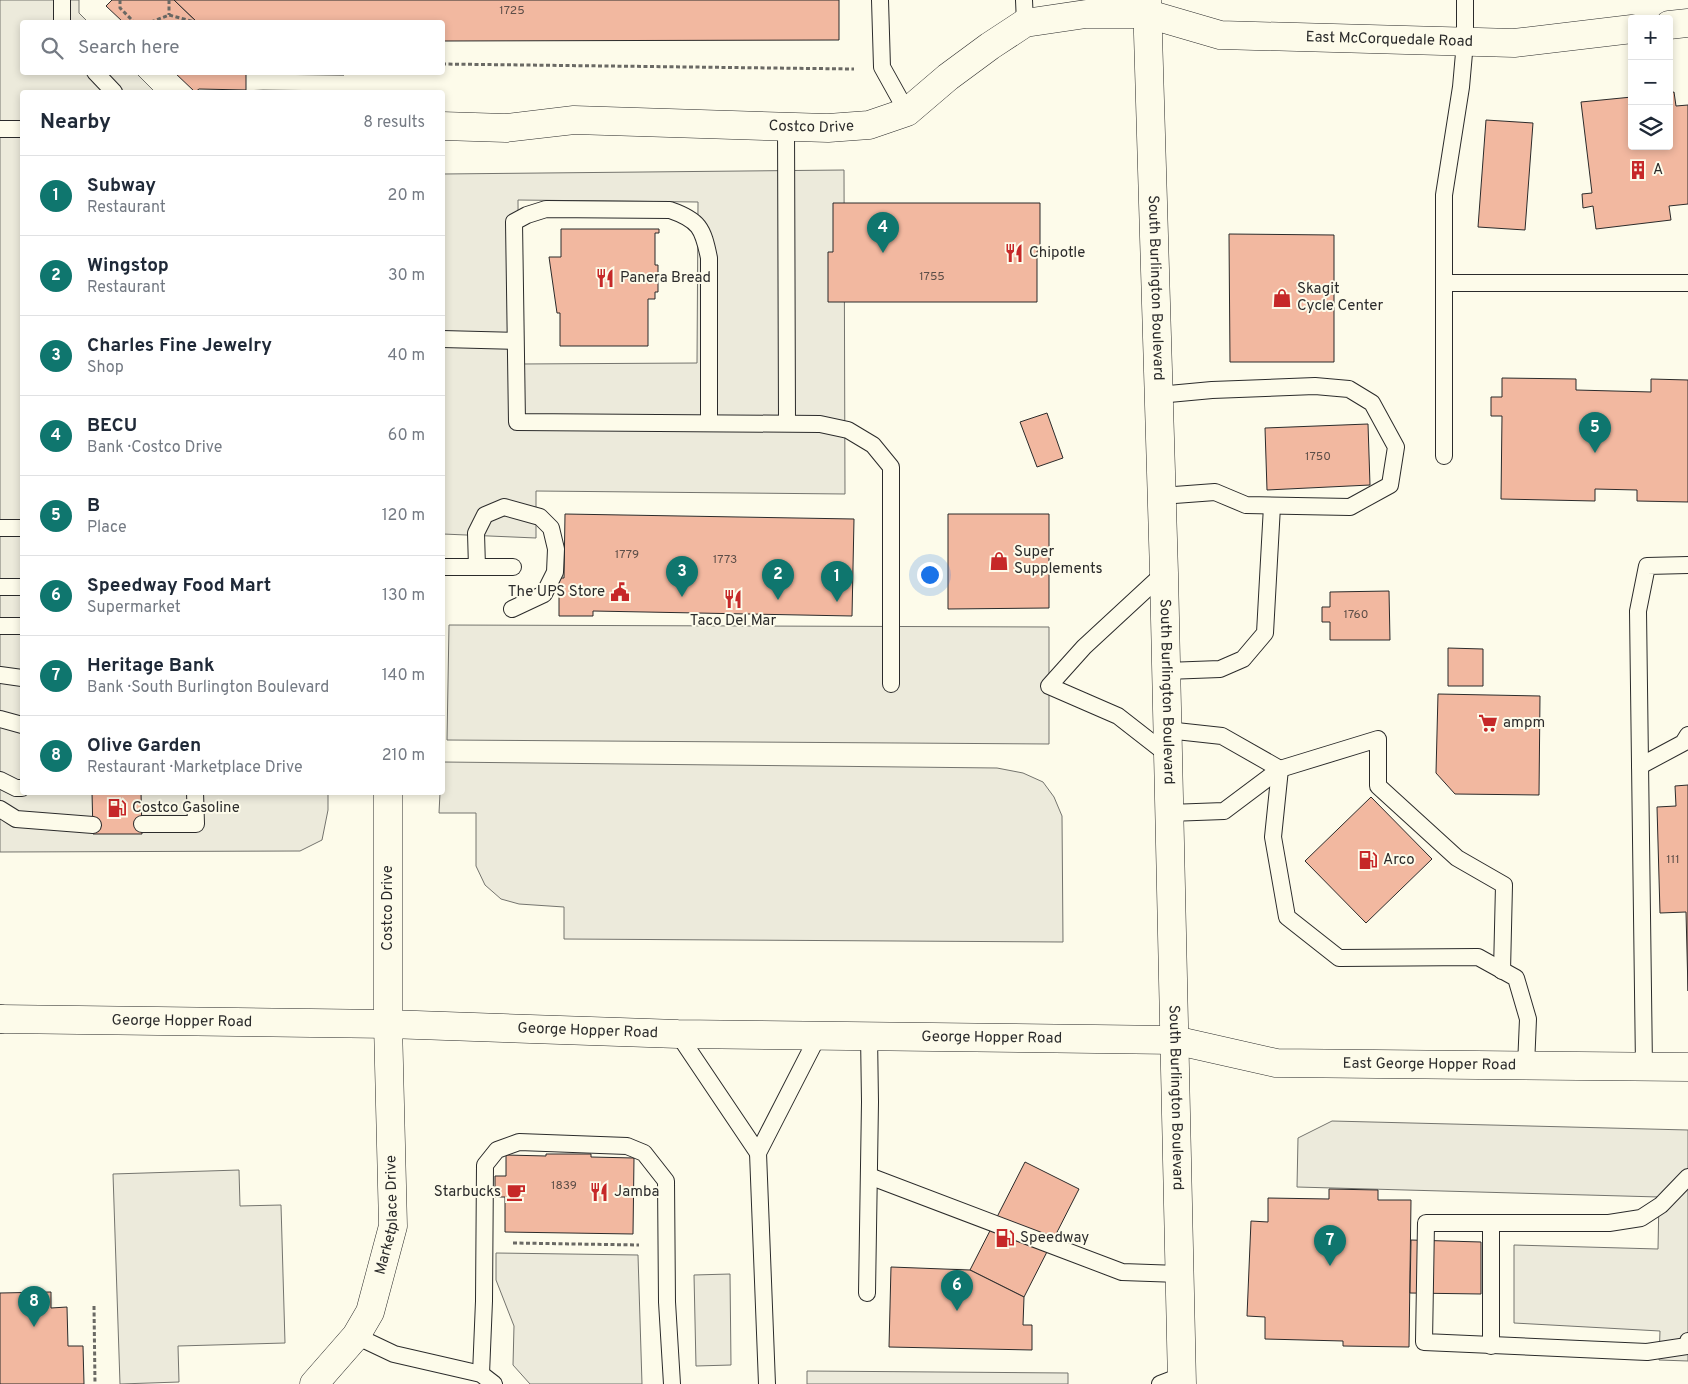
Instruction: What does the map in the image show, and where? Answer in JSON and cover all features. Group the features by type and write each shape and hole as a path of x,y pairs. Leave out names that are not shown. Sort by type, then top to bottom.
{"main road":[{"name":"Costco Drive","path":"445,126 506,128 574,120 828,128 870,125 907,112 948,77 990,46 1024,12 1086,14 1147,7"},
{"name":"East McCorquedale Road","path":"1147,7 1220,35 1514,43 1628,29"},
{"name":"South Burlington Boulevard","path":"1147,7 1164,573 1179,1274 1174,1381"},
{"path":"1673,24 1688,22"},
{"name":"Costco Drive","path":"388,795 388,1024"},
{"name":"George Hopper Road","path":"0,1019 388,1024 678,1034 820,1034 1174,1040"},
{"name":"Marketplace Drive","path":"314,1384 356,1336 370,1312 393,1226 388,1024"},
{"name":"East George Hopper Road","path":"1174,1040 1276,1063 1688,1067"}],"lane":[{"path":"62,0 62,20"},
{"path":"880,0 882,67 907,112"},
{"path":"1444,456 1444,195 1461,87 1465,42 1465,0"},
{"path":"98,75 112,90"},
{"path":"786,126 787,422"},
{"path":"0,129 20,129"},
{"path":"709,422 709,258 706,241 699,226 685,215 670,210 546,209 527,215 514,222 517,422 709,422 787,422 820,424 848,430 873,445 891,467 891,684"},
{"path":"1444,283 1688,283"},
{"path":"445,339 515,341"},
{"path":"1158,395 1212,390 1315,386 1349,389 1372,403 1396,447 1390,485 1350,507 1246,505 1214,492 1161,496"},
{"path":"1166,671 1220,669 1243,659 1265,633 1272,506"},
{"path":"477,567 476,533 486,515 504,507 540,517 551,528 556,549 555,572 544,594 512,609"},
{"path":"0,528 20,528"},
{"path":"1644,1067 1638,611 1647,566 1688,566"},
{"path":"445,567 513,567"},
{"path":"1164,573 1084,647 1049,686 1118,716 1167,742 1222,736 1280,769"},
{"path":"0,587 20,587"},
{"path":"0,626 20,626"},
{"path":"0,675 20,678"},
{"path":"0,719 20,724"},
{"path":"1640,766 1683,743 1688,735"},
{"path":"1169,813 1224,811 1280,769 1378,739 1378,786 1457,858 1504,885 1502,971"},
{"path":"1280,769 1274,837 1287,917 1338,958 1478,957 1516,978 1528,1019 1526,1066"},
{"path":"0,780 20,788"},
{"path":"142,824 196,824 195,795"},
{"path":"0,809 16,819 92,825"},
{"path":"678,1034 758,1153"},
{"path":"768,1384 758,1153 820,1034"},
{"path":"867,1293 869,1035"},
{"path":"356,1336 394,1354 488,1379 484,1301 485,1165 496,1150 519,1142 627,1146 644,1153 666,1181 667,1302 672,1384"},
{"path":"869,1176 1122,1272 1179,1274"},
{"path":"1688,1177 1661,1205 1641,1218 1609,1223 1426,1223 1424,1342 1647,1352 1687,1346 1688,1342"},
{"path":"1491,1223 1491,1346"}],"path":[{"path":"120,0 120,8 132,20"},
{"path":"169,0 170,15"},
{"path":"156,20 170,15 188,20"},
{"path":"445,64 854,69"},
{"path":"504,1243 643,1245"},
{"path":"94,1306 95,1384"}],"shaded area":[{"path":"0,0 79,0 79,13 86,20 20,20 20,75 138,75 153,90 20,90 20,795 328,795 328,810 322,840 300,851 0,852"},
{"path":"844,170 845,494 536,491 536,538 445,534 445,174","holes":["518,200 698,202 697,363 519,364"]},
{"path":"449,625 1049,627 1049,744 447,740"},
{"path":"445,762 997,768 1023,773 1043,782 1054,797 1062,816 1063,942 564,939 564,907 519,904 501,899 485,885 476,866 476,813 439,813 440,795 445,795"},
{"path":"1332,1121 1688,1130 1688,1361 1659,1360 1660,1331 1514,1323 1514,1245 1658,1249 1659,1197 1297,1187 1298,1138"},
{"path":"239,1170 240,1206 281,1205 285,1343 178,1346 179,1382 120,1384 113,1174"},
{"path":"496,1253 638,1255 642,1384 530,1384 513,1365 514,1326 496,1280"},
{"path":"730,1274 731,1365 696,1366 694,1275"},
{"path":"807,1371 1068,1373 1068,1384 807,1384"}],"building":[{"path":"112,0 174,0 195,20 121,20 106,6"},
{"path":"174,0 839,0 839,40 445,41 445,20 195,20"},
{"path":"177,75 246,75 246,90 193,90"},
{"name":"A","path":"1673,92 1676,106 1688,105 1688,204 1669,206 1671,220 1596,229 1593,206 1583,208 1582,194 1592,193 1581,102 1628,97 1628,150 1673,150"},
{"path":"1486,120 1533,123 1525,230 1478,227"},
{"path":"833,203 1040,203 1040,251 1037,251 1037,302 828,302 828,252 833,252"},
{"name":"Panera Bread","path":"561,229 659,229 659,233 655,233 655,265 658,265 658,292 655,292 655,299 648,299 648,346 560,346 560,313 557,313 549,257 561,257"},
{"name":"Skagit Cycle Center","path":"1229,234 1334,235 1334,362 1230,362"},
{"path":"1502,378 1576,379 1576,390 1651,392 1651,379 1688,380 1688,502 1637,501 1637,490 1595,489 1595,501 1501,499 1502,416 1491,416 1491,397 1502,397"},
{"path":"1047,413 1063,458 1037,467 1020,422"},
{"path":"1368,424 1370,485 1267,490 1265,428"},
{"path":"565,514 854,519 852,616 593,611 593,616 559,616 559,578 564,578"},
{"name":"Super Supplements","path":"948,514 1049,514 1049,608 948,609"},
{"path":"1389,591 1390,640 1330,640 1330,622 1322,622 1322,607 1330,607 1330,592"},
{"path":"1448,648 1483,649 1483,686 1448,686"},
{"name":"ampm","path":"1438,694 1540,696 1539,795 1455,794 1436,773"},
{"path":"1688,785 1688,991 1686,912 1660,913 1657,807 1676,806 1675,786"},
{"name":"Costco Gasoline","path":"92,795 141,795 142,834 93,834"},
{"name":"Arco","path":"1371,797 1432,859 1366,923 1305,861"},
{"path":"546,1154 591,1154 591,1157 634,1158 633,1234 505,1232 505,1197 495,1197 495,1176 506,1176 506,1155 546,1156"},
{"path":"1025,1162 1079,1189 1024,1297 970,1270"},
{"path":"1329,1189 1378,1190 1378,1200 1411,1200 1409,1347 1343,1346 1343,1341 1265,1339 1265,1317 1247,1316 1251,1221 1268,1222 1268,1198 1329,1199"},
{"path":"1411,1240 1481,1242 1481,1294 1410,1293"},
{"path":"891,1267 970,1270 1024,1297 1023,1325 1032,1325 1032,1350 889,1347"},
{"path":"51,1292 51,1308 67,1307 68,1346 83,1346 84,1384 0,1384 0,1293"}],"place":[{"name":"A","path":"1638,170"},
{"name":"BECU","path":"883,253"},
{"name":"Chipotle","path":"1014,253"},
{"name":"Panera Bread","path":"605,278"},
{"name":"Skagit Cycle Center","path":"1282,298"},
{"name":"B","path":"1595,453"},
{"name":"Super Supplements","path":"999,561"},
{"name":"The UPS Store","path":"620,592"},
{"name":"Charles Fine Jewelry","path":"682,597"},
{"name":"Taco Del Mar","path":"733,599"},
{"name":"Wingstop","path":"778,600"},
{"name":"Subway","path":"837,602"},
{"name":"ampm","path":"1488,723"},
{"name":"Costco Gasoline","path":"117,808"},
{"name":"Arco","path":"1368,860"},
{"name":"Starbucks","path":"516,1192"},
{"name":"Jamba","path":"599,1192"},
{"name":"Speedway","path":"1005,1238"},
{"name":"Heritage Bank","path":"1330,1266"},
{"name":"Speedway Food Mart","path":"957,1311"},
{"name":"Olive Garden","path":"34,1327"}]}
